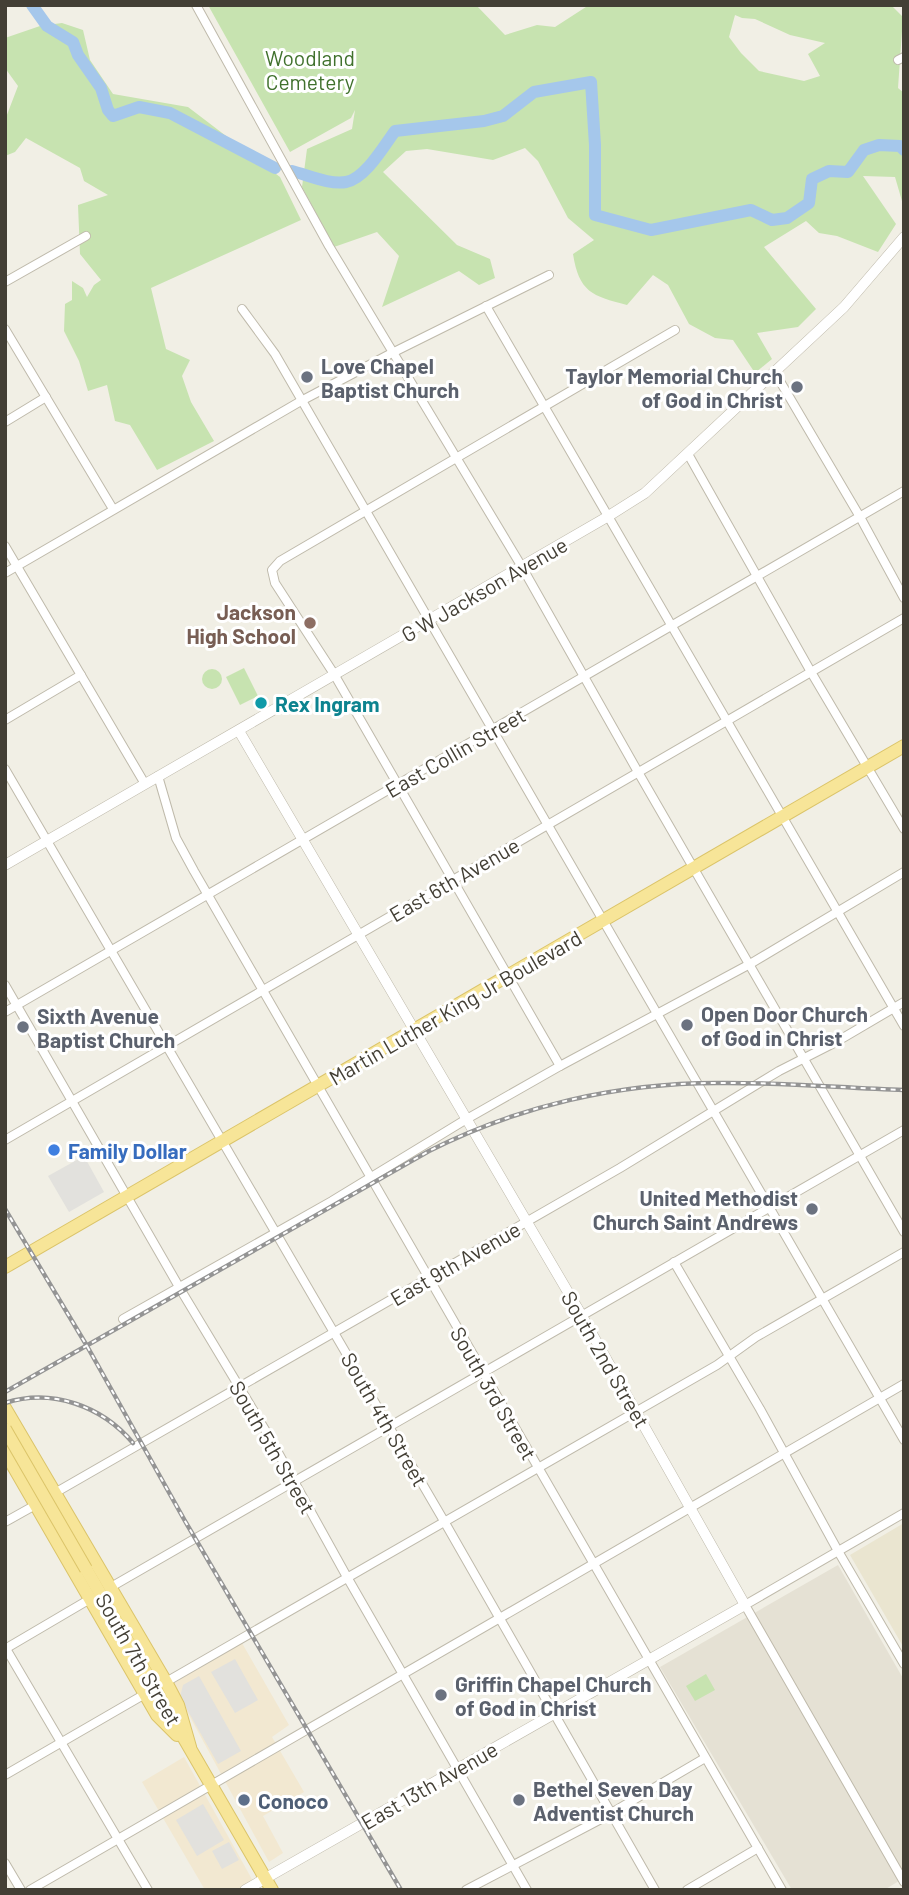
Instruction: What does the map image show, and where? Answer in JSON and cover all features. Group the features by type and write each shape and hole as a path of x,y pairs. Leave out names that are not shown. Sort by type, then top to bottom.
{"main road":[{"name":"Martin Luther King Jr Boulevard","path":"5,1267 904,746"},
{"path":"5,1408 166,1682 178,1705 190,1748"},
{"name":"South 7th Street","path":"5,1429 269,1884"},
{"path":"5,1452 157,1715 190,1748"}],"street":[{"path":"196,5 243,86 328,246 391,353 408,374 522,567 904,1232"},
{"path":"5,282 86,236"},
{"name":"G W Jackson Avenue","path":"5,864 522,567 655,485 844,307 904,237"},
{"path":"5,573 301,401 549,275"},
{"path":"486,306 904,1026"},
{"path":"242,309 275,354 904,1440"},
{"path":"5,329 113,509"},
{"path":"560,1066 334,674 275,583 272,570 280,561 675,330"},
{"path":"774,371 904,598"},
{"path":"5,422 46,397"},
{"path":"688,454 811,672 904,829"},
{"name":"East Collin Street","path":"5,1012 904,491"},
{"path":"5,546 145,784"},
{"name":"East 6th Avenue","path":"5,1140 904,618"},
{"path":"5,720 81,675"},
{"name":"South 2nd Street","path":"239,731 582,1316 904,1882"},
{"name":"South 4th Street","path":"5,769 389,1426 656,1890"},
{"name":"South 3rd Street","path":"158,776 176,838 207,895 782,1890"},
{"path":"123,1319 560,1066 750,964 904,872"},
{"name":"South 5th Street","path":"5,985 294,1480 527,1890"},
{"name":"East 9th Avenue","path":"5,1522 429,1279 779,1071 904,1002"},
{"path":"111,1587 904,1130"},
{"path":"166,1682 637,1412 730,1356 756,1337 904,1252"},
{"path":"674,1262 904,1664"},
{"path":"30,1890 904,1384"},
{"name":"East 13th Avenue","path":"245,1890 269,1884 458,1768 904,1513"},
{"path":"90,1600 5,1648 148,1890"},
{"path":"5,1774 145,1694"},
{"path":"466,1890 611,1814 705,1758"},
{"path":"687,1890 758,1848"},
{"path":"5,1863 21,1890"}],"shaded area":[{"path":"84,1156 104,1192 69,1212 48,1176"},
{"path":"904,1523 904,1648 850,1555"},
{"path":"838,1565 904,1680 904,1878 884,1890 792,1890 660,1667"},
{"path":"242,1643 289,1725 272,1737 304,1792 263,1816 283,1853 269,1862 172,1684"},
{"path":"235,1659 258,1700 235,1713 211,1672"},
{"path":"199,1676 241,1751 218,1764 180,1697 183,1685"},
{"path":"184,1757 258,1890 205,1890 142,1782"},
{"path":"203,1804 224,1840 197,1856 176,1820"},
{"path":"229,1842 239,1860 222,1869 212,1851"}],"green space":[{"name":"Woodland Cemetery","path":"208,5 476,5 505,35 537,25 555,27 589,5 891,5 903,17 898,88 904,93 904,208 895,177 863,176 896,224 878,252 837,236 819,233 806,221 764,247 816,309 798,327 757,333 772,359 755,373 733,340 715,338 689,324 668,285 653,275 627,305 605,299 589,290 579,277 573,254 594,240 568,218 538,161 525,148 493,160 427,149 406,151 383,172 457,245 490,259 495,278 479,285 459,271 382,307 399,256 377,232 334,247 302,187 307,149 352,129 355,110 351,118 290,152","holes":["735,15 755,19 790,35 825,43 808,54 820,76 804,81 759,71 729,37"]},
{"path":"62,23 83,30 90,60 113,94 188,107 280,177 301,220 151,288 166,349 190,360 182,376 191,402 214,441 157,470 130,425 115,421 107,385 88,391 79,361 64,331 65,304 72,300 72,281 83,288 87,297 94,285 101,280 80,254 78,205 108,195 84,181 80,168 26,138 15,152 5,156 5,120 18,86 5,68 5,38 40,26"},
{"path":"244,668 258,696 240,705 226,677"},
{"path":"212,669 219,672 222,679 219,686 212,689 205,686 202,679 205,672"},
{"path":"706,1674 715,1690 695,1701 686,1686"}],"waterway":[{"path":"32,5 47,26 73,42 78,55 101,88 108,110 113,116 139,107 170,113 275,168"},
{"path":"292,171 326,181 340,183 353,180 380,153 395,131 484,121 503,116 534,92 591,82 595,145 595,215 651,230 751,210 772,220 787,218 809,203 812,179 829,171 848,172 864,150 879,145 900,146 904,150"}],"railway":[{"path":"5,1392 429,1151 498,1121 569,1100 643,1087 680,1084 764,1083 904,1090"},
{"path":"5,1209 401,1890"},
{"path":"5,1403 40,1398 75,1404 107,1419 133,1443"}],"place":[{"name":"Love Chapel Baptist Church","path":"307,377"},
{"name":"Taylor Memorial Church of God in Christ","path":"797,387"},
{"name":"Jackson High School","path":"310,623"},
{"name":"Rex Ingram","path":"261,703"},
{"name":"Open Door Church of God in Christ","path":"687,1025"},
{"name":"Sixth Avenue Baptist Church","path":"23,1027"},
{"name":"Family Dollar","path":"54,1150"},
{"name":"United Methodist Church Saint Andrews","path":"812,1209"},
{"name":"Griffin Chapel Church of God in Christ","path":"441,1695"},
{"name":"Conoco","path":"244,1800"},
{"name":"Bethel Seven Day Adventist Church","path":"519,1800"}]}
